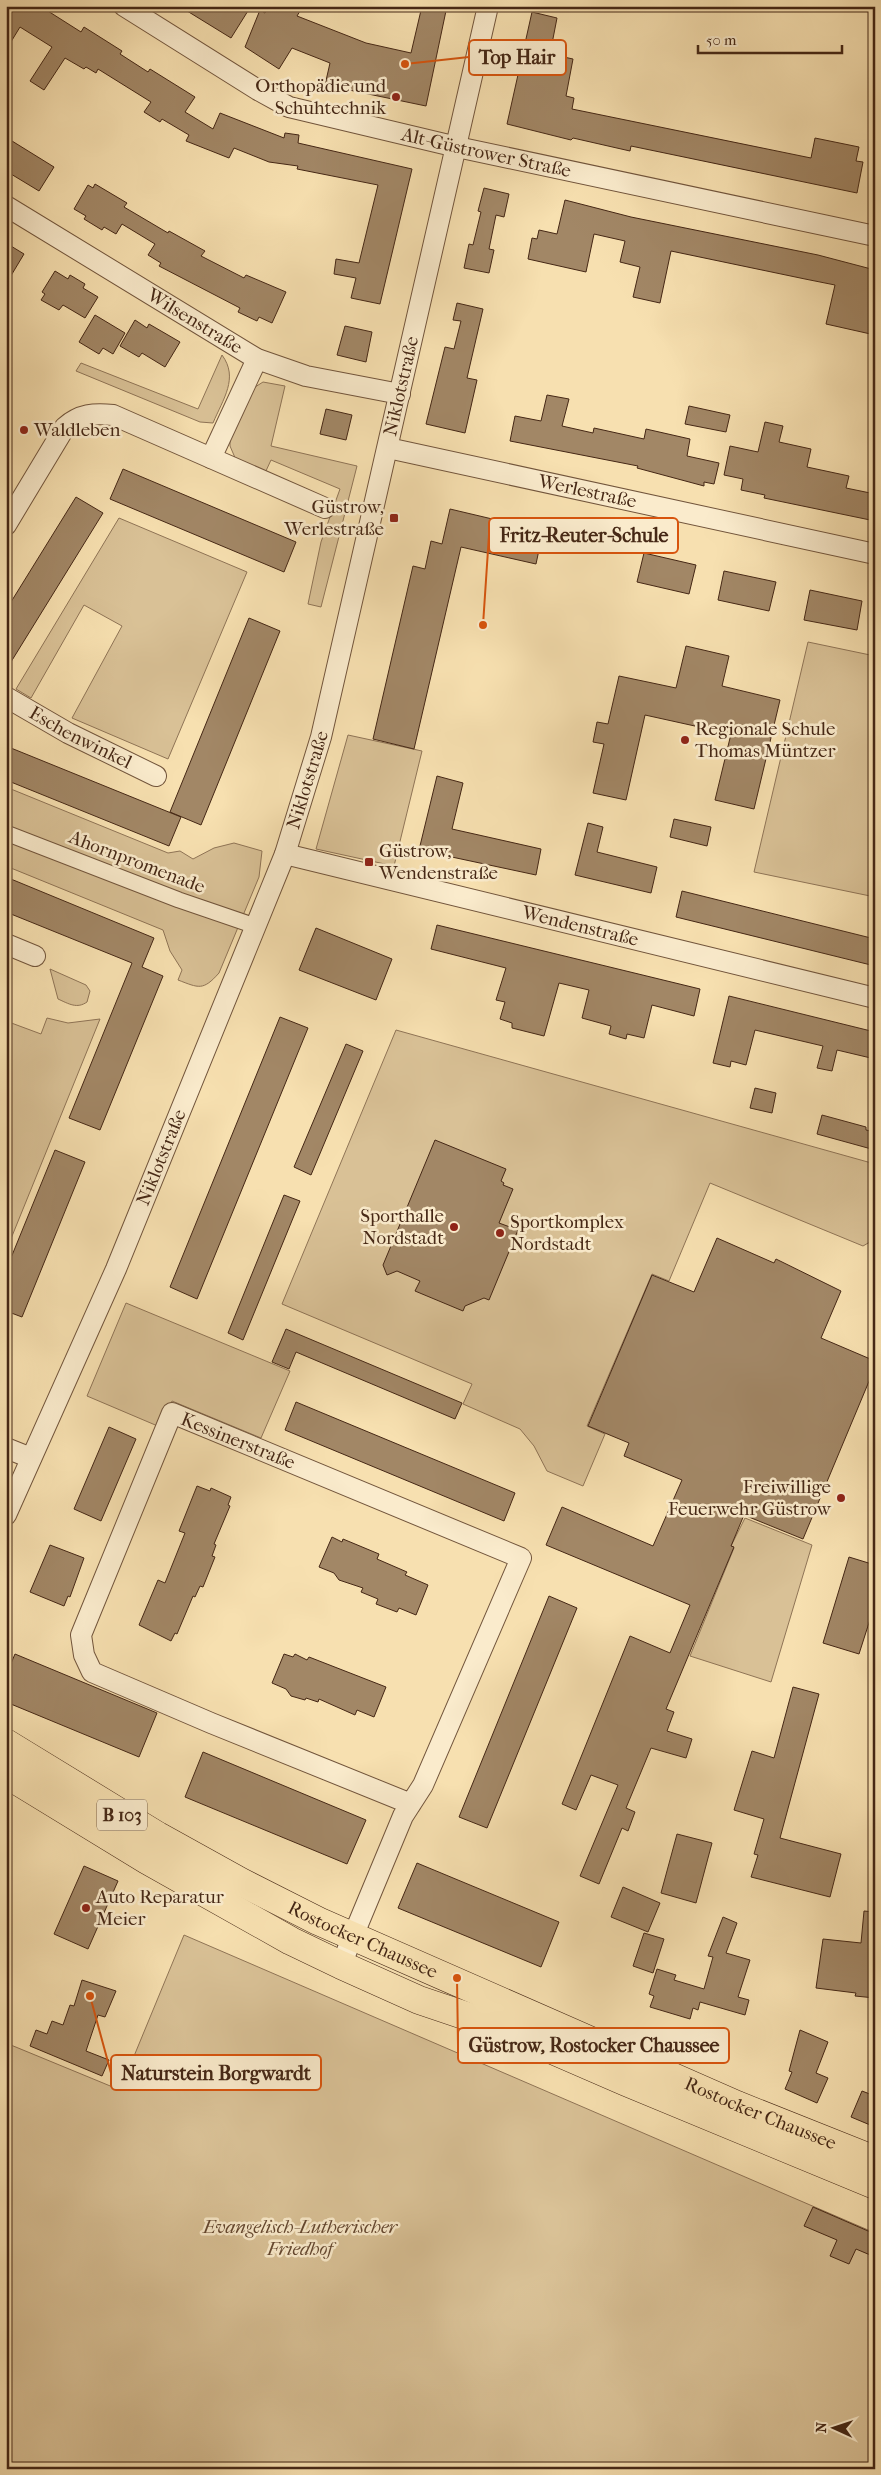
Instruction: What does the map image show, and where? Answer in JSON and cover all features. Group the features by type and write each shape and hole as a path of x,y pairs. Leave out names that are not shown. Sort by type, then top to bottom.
{"main road":[{"name":"Rostocker Chaussee","path":"6,1743 183,1850 241,1882 352,1937 737,2105 875,2160"},
{"name":"Rostocker Chaussee","path":"6,1774 147,1860 284,1937 341,1965 419,2000 502,2028 626,2082 875,2185"}],"street":[{"name":"Alt-Güstrower Straße","path":"124,6 258,90 289,107 457,146 875,236"},
{"name":"Niklotstraße","path":"6,1514 116,1270 285,854 321,737 488,6"},
{"name":"Wilsenstraße","path":"6,206 257,360 306,376 400,394"},
{"path":"211,458 257,360"},
{"path":"6,525 65,427 76,418 96,413 113,415 325,508"},
{"name":"Werlestraße","path":"388,448 875,554"},
{"name":"Eschenwinkel","path":"6,697 68,733 156,776"},
{"name":"Ahornpromenade","path":"6,833 161,893 255,926"},
{"name":"Wendenstraße","path":"285,854 875,998"},
{"path":"6,944 35,956"},
{"name":"Kessinerstraße","path":"341,1965 403,1816 411,1804 423,1785 521,1558 172,1413 81,1635 84,1655 92,1672 211,1723 411,1804"},
{"path":"6,1448 31,1458"}],"green space":[{"path":"222,355 229,372 228,389 213,423 200,422 76,371 81,363 198,409"},
{"path":"263,382 285,386 271,446 357,466 321,607 308,604 321,542 340,489 271,460 265,473 236,460 230,446 230,440 252,389"},
{"path":"119,518 247,572 168,759 72,718 122,626 84,605 31,698 16,689"},
{"path":"808,642 875,656 875,897 754,872"},
{"path":"348,735 422,751 394,866 316,849"},
{"path":"6,787 168,853 180,851 193,859 214,848 234,843 262,851 259,877 219,973 209,983 200,986 178,980 182,970 170,951 163,930 6,866"},
{"path":"50,969 86,985 90,991 87,1002 76,1005 58,999"},
{"path":"47,1018 68,1023 100,1019 6,1251 6,1021 41,1034"},
{"name":"Sportkomplex Nordstadt","path":"396,1030 875,1164 875,1239 863,1246 710,1183 669,1281 652,1274 587,1426 605,1434 583,1486 547,1471 534,1446 520,1429 463,1404 472,1384 282,1304"},
{"path":"126,1303 290,1371 261,1438 172,1401 160,1427 87,1396"},
{"path":"745,1518 812,1545 771,1682 690,1656 734,1548 731,1546"},
{"name":"Evangelisch-Lutherischer Friedhof","path":"184,1935 875,2233 875,2469 6,2469 6,2043 120,2090"}],"building":[{"path":"6,6 40,6 81,32 84,27 122,51 120,54 148,72 150,69 195,97 185,112 213,129 220,113 284,138 285,133 299,135 298,143 412,169 380,304 351,298 356,278 334,274 336,259 359,263 378,185 297,169 298,166 269,162 234,148 229,158 186,141 189,135 162,119 160,122 144,112 151,102 98,69 96,73 86,67 84,69 65,58 44,90 30,81 52,47 20,27 6,50"},
{"path":"179,6 251,6 231,38"},
{"path":"269,6 303,6 297,16 366,43 411,53 422,6 447,6 426,106 325,85 330,63 292,48 279,69 245,47 260,10 265,13"},
{"path":"532,12 557,18 550,54 573,59 566,96 574,98 572,109 811,158 815,138 859,147 856,161 863,162 857,193 631,146 630,151 573,138 571,140 507,124"},
{"path":"12,141 54,167 39,191 6,171 6,151"},
{"path":"95,184 127,203 124,207 168,233 169,231 205,251 201,256 244,278 246,275 286,292 272,323 259,317 257,321 238,312 240,308 159,266 161,263 148,255 155,244 122,224 116,234 104,227 102,230 84,219 86,216 74,209 88,185 93,188"},
{"path":"484,188 509,194 504,217 496,215 489,249 494,250 489,273 464,268 469,244 473,245 481,212 478,211"},
{"path":"565,200 631,217 818,255 875,270 875,335 826,324 835,285 671,251 660,303 633,297 640,267 620,262 625,241 594,234 586,272 528,259 532,238 537,239 539,230 557,234"},
{"path":"6,243 24,254 6,284"},
{"path":"55,271 68,279 70,275 85,284 83,288 98,297 85,318 63,305 59,310 41,300 45,294 42,292"},
{"path":"457,303 483,309 467,378 477,380 465,433 426,424 445,347 454,349 461,321 453,320"},
{"path":"95,315 125,333 113,354 103,348 99,354 79,342"},
{"path":"135,320 147,328 149,324 180,342 165,367 142,353 139,357 120,346"},
{"path":"345,326 372,332 366,362 337,355"},
{"path":"547,395 569,399 562,426 593,433 594,428 644,439 646,429 690,439 687,456 719,463 714,484 704,482 704,486 637,468 638,466 510,441 515,416 541,421"},
{"path":"689,406 730,415 726,432 685,424"},
{"path":"326,409 352,415 346,440 320,434"},
{"path":"765,422 783,426 779,442 811,449 807,467 849,476 846,488 875,494 875,521 764,498 765,495 741,490 743,479 724,475 730,446 758,452"},
{"path":"123,469 296,542 284,572 110,499"},
{"path":"76,497 103,513 6,670 6,610"},
{"path":"450,509 543,531 536,564 461,547 414,749 373,739 413,566 425,569 431,541 442,544"},
{"path":"644,553 696,565 689,594 637,582"},
{"path":"724,571 776,582 769,611 718,600"},
{"path":"810,590 862,601 857,630 804,620"},
{"path":"249,618 280,631 201,825 170,812"},
{"path":"686,646 729,656 722,686 780,700 754,809 715,800 731,734 645,715 626,800 593,793 604,744 593,742 597,722 608,724 619,676 676,688"},
{"path":"6,746 181,817 169,846 6,780"},
{"path":"437,776 463,783 452,829 541,849 536,875 419,850"},
{"path":"674,819 711,827 707,846 670,837"},
{"path":"588,823 603,827 597,852 657,867 651,893 575,875"},
{"path":"6,877 154,938 142,967 163,976 100,1130 69,1118 132,963 6,912"},
{"path":"682,891 875,939 875,966 676,917"},
{"path":"437,925 700,989 694,1016 652,1005 644,1038 627,1034 626,1039 609,1034 611,1026 582,1018 589,990 559,983 544,1036 512,1028 512,1023 500,1019 505,1002 496,1000 506,968 431,949"},
{"path":"316,928 392,959 376,1000 299,970"},
{"path":"729,996 875,1032 875,1059 837,1050 832,1071 817,1068 823,1046 755,1030 746,1065 731,1061 730,1067 713,1063"},
{"path":"280,1017 308,1028 197,1299 170,1287"},
{"path":"346,1044 363,1051 311,1175 294,1167"},
{"path":"755,1088 776,1093 772,1113 750,1108"},
{"path":"822,1115 866,1127 866,1130 875,1132 875,1150 817,1134"},
{"name":"Sporthalle Nordstadt","path":"435,1140 506,1169 501,1181 504,1183 503,1185 513,1189 499,1223 518,1230 489,1300 484,1298 465,1306 463,1311 415,1291 420,1281 397,1271 387,1275 383,1265"},
{"path":"55,1150 85,1162 22,1317 6,1311 6,1270"},
{"path":"284,1195 300,1201 243,1340 228,1333"},
{"path":"717,1238 774,1263 776,1259 841,1291 821,1338 875,1361 875,1367 803,1539 744,1515 731,1546 734,1547 666,1709 674,1712 667,1731 692,1739 686,1758 651,1748 626,1808 635,1812 628,1831 622,1828 599,1884 580,1876 618,1785 591,1775 576,1810 562,1804 630,1636 670,1653 690,1605 546,1545 562,1507 653,1546 682,1480 624,1456 629,1443 588,1426 652,1275 694,1292"},
{"path":"286,1329 462,1403 455,1419 296,1352 289,1369 272,1362"},
{"path":"296,1402 515,1493 504,1521 285,1430"},
{"path":"109,1427 136,1439 101,1521 74,1509"},
{"path":"197,1486 210,1491 211,1488 231,1497 228,1505 230,1506 214,1544 216,1545 212,1556 215,1557 203,1587 200,1586 195,1597 193,1596 177,1634 175,1633 171,1641 139,1625 158,1580 165,1583 185,1533 179,1531"},
{"path":"332,1537 342,1542 343,1539 379,1554 377,1559 407,1572 405,1575 428,1585 416,1615 399,1608 397,1612 376,1604 378,1599 361,1592 363,1588 339,1580 334,1573 319,1567"},
{"path":"50,1545 84,1558 70,1597 68,1596 64,1606 30,1592"},
{"path":"849,1557 875,1565 875,1604 859,1654 823,1643"},
{"path":"549,1596 577,1608 487,1828 459,1817"},
{"path":"15,1654 157,1713 139,1757 6,1702 6,1675"},
{"path":"284,1654 293,1657 295,1654 307,1660 309,1657 386,1687 374,1717 357,1710 355,1715 319,1699 318,1702 291,1696 286,1689 272,1683"},
{"path":"793,1687 819,1694 780,1838 841,1854 830,1897 751,1877 758,1855 754,1854 764,1819 734,1810 752,1751 774,1758"},
{"path":"203,1752 366,1820 347,1864 185,1797"},
{"path":"677,1834 712,1843 696,1903 661,1893"},
{"path":"417,1863 559,1922 541,1967 398,1908"},
{"name":"Auto Reparatur Meier","path":"84,1866 118,1881 88,1949 54,1934"},
{"path":"623,1887 660,1903 648,1932 611,1917"},
{"path":"864,1911 875,1912 875,1998 855,1996 856,1993 816,1988 823,1939 861,1943"},
{"path":"723,1917 737,1923 726,1953 750,1960 738,1997 749,2000 745,2015 700,2002 698,2010 693,2008 690,2019 650,2007 654,1996 649,1994 657,1969 676,1975 674,1980 704,1989 713,1957 708,1956"},
{"path":"644,1933 664,1939 653,1973 633,1966"},
{"path":"82,1980 116,1991 105,2017 98,2015 86,2051 109,2060 102,2076 30,2046 36,2030 47,2034 52,2021 63,2025 70,2005 74,2006"},
{"path":"800,2030 828,2042 816,2073 828,2078 817,2103 785,2089 792,2072 789,2071"},
{"path":"862,2091 875,2096 875,2127 851,2117"},
{"path":"813,2207 875,2234 875,2257 856,2249 849,2264 830,2256 837,2240 804,2226"}],"place":[{"name":"Top Hair","path":"405,64"},
{"name":"Orthopädie und Schuhtechnik","path":"396,97"},
{"name":"Waldleben","path":"24,430"},
{"name":"Güstrow, Werlestraße","path":"394,518"},
{"name":"Fritz-Reuter-Schule","path":"483,625"},
{"name":"Regionale Schule Thomas Müntzer","path":"685,740"},
{"name":"Güstrow, Wendenstraße","path":"369,862"},
{"name":"Sporthalle Nordstadt","path":"454,1227"},
{"name":"Sportkomplex Nordstadt","path":"500,1233"},
{"name":"Freiwillige Feuerwehr Güstrow","path":"841,1498"},
{"name":"Auto Reparatur Meier","path":"86,1908"},
{"name":"Güstrow, Rostocker Chaussee","path":"457,1978"},
{"name":"Naturstein Borgwardt","path":"90,1996"}]}
